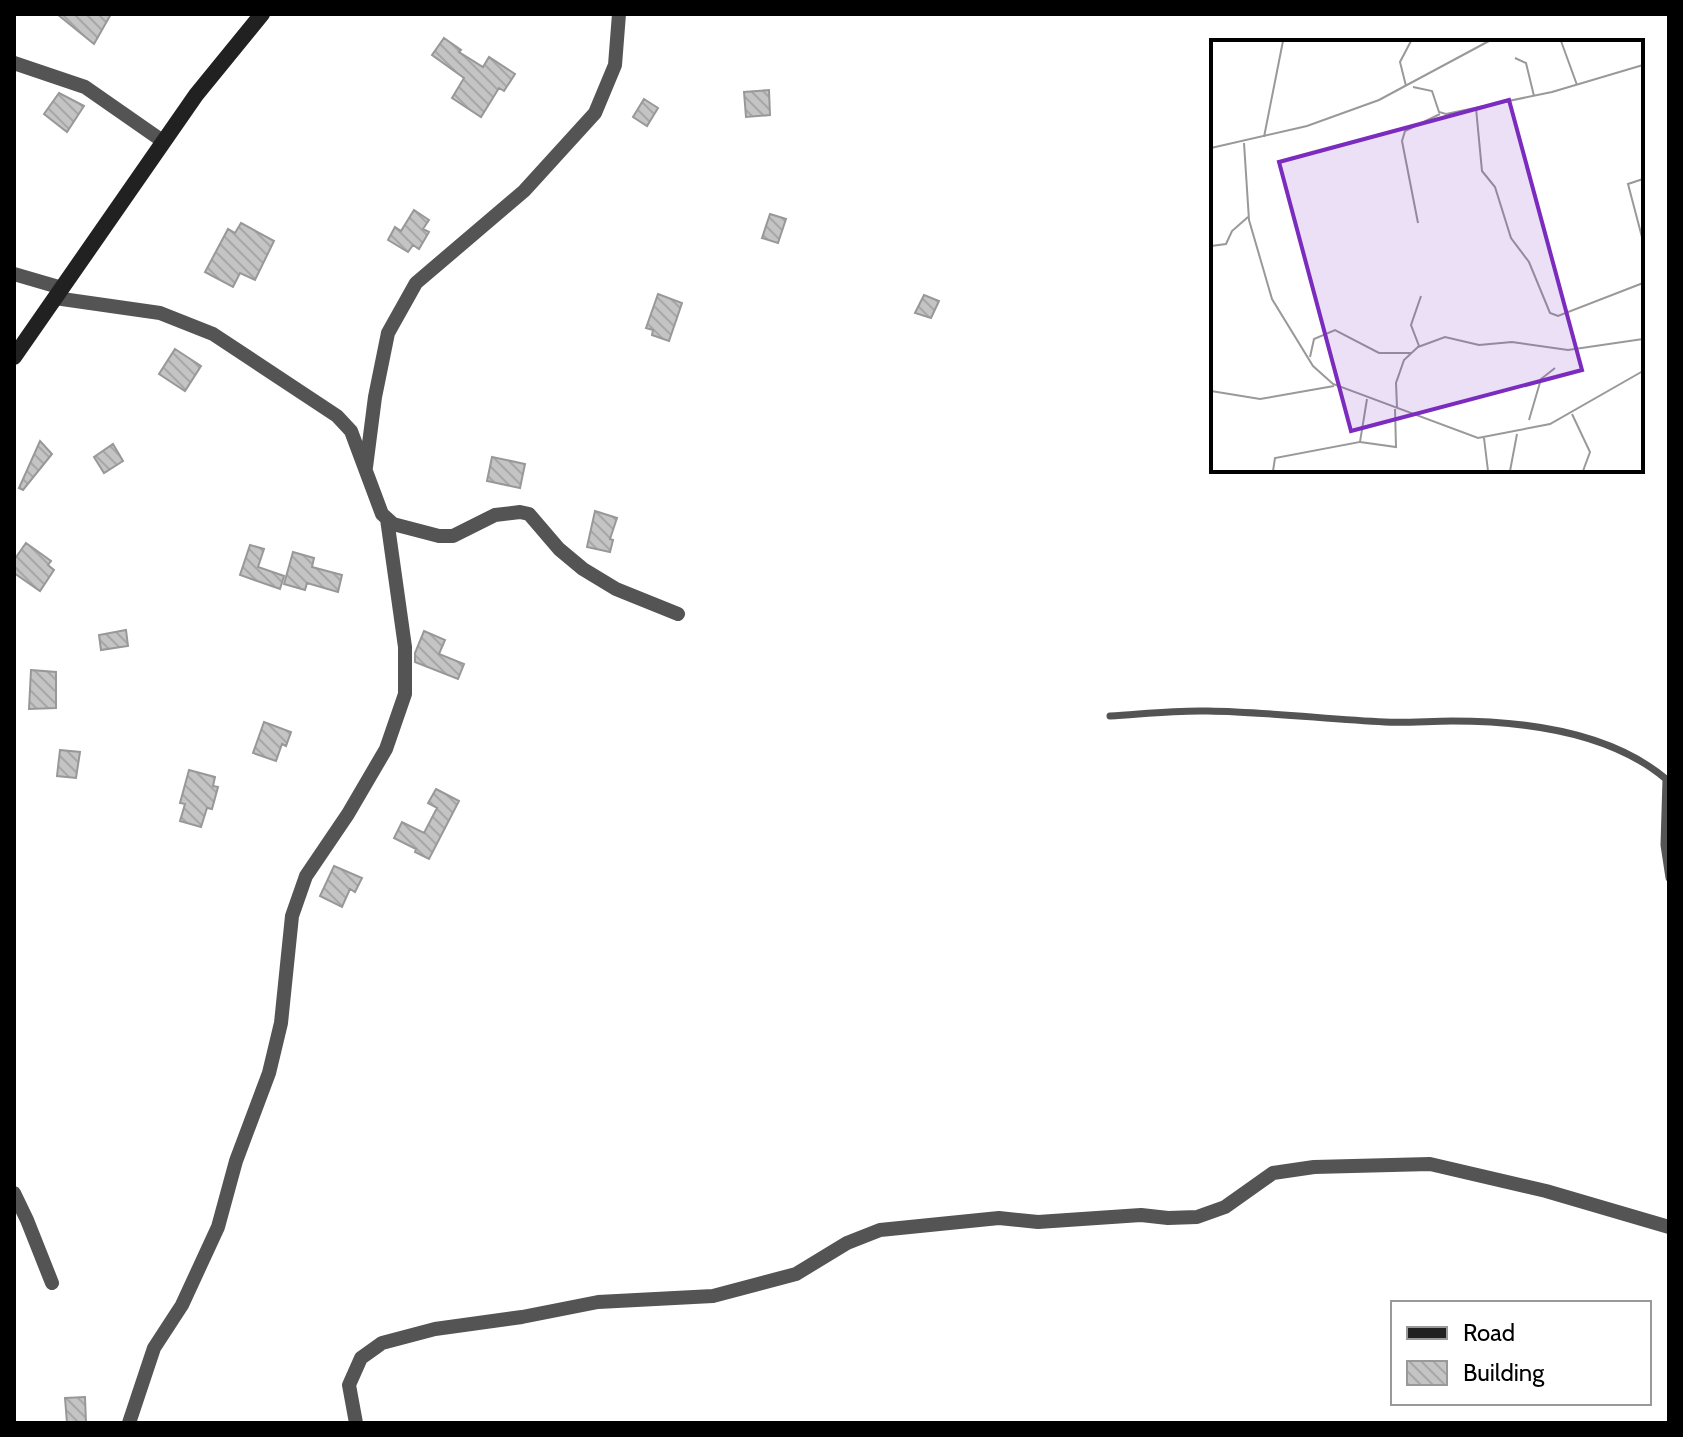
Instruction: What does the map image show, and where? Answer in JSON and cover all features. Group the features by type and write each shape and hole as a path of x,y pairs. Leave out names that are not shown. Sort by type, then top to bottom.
{"main road":[{"path":"14,357 196,95 262,14"}],"street":[{"path":"365,471 388,333 416,283 524,191 595,113 615,65 619,14"},
{"path":"14,63 85,87 164,142"},
{"path":"14,274 59,293 160,313 213,334 337,416 351,431 372,494 382,514 393,524 439,536 453,536 495,515 529,514 559,549 583,569 616,589 678,614"},
{"path":"129,1423 154,1348 182,1305 218,1227 236,1161 269,1073 281,1023 292,916 306,876 348,814 386,749 405,694 405,647 387,519"},
{"path":"356,1423 349,1385 361,1358 382,1343 435,1329 598,1302 713,1296 796,1274 847,1243 880,1230 999,1218 1038,1222 1141,1215 1197,1217 1225,1207 1273,1173 1314,1167 1430,1164 1546,1191 1669,1227"},
{"path":"14,1193 52,1283"}],"lane":[{"path":"1110,716 1205,711 1389,722 1510,724 1612,745 1649,764 1666,779 1664,845 1669,878"}],"building":[{"path":"57,14 111,14 94,44"},
{"path":"444,38 483,67 489,57 515,74 504,91 499,88 481,117 452,98 464,78 432,55"},
{"path":"769,90 770,115 746,117 744,92"},
{"path":"59,93 84,106 67,132 44,114"},
{"path":"644,99 658,108 647,126 633,117"},
{"path":"414,210 429,220 423,229 429,232 419,249 413,245 408,252 388,240 395,227 401,231"},
{"path":"770,214 786,219 778,243 762,238"},
{"path":"241,223 274,241 255,280 240,273 233,287 205,272 228,229 235,233"},
{"path":"658,294 682,303 669,341 652,335 653,330 646,328"},
{"path":"924,295 939,301 931,318 915,313"},
{"path":"175,349 201,366 185,391 159,374"},
{"path":"40,441 52,454 23,490 19,488"},
{"path":"113,444 123,461 104,473 94,457"},
{"path":"492,457 525,464 520,488 487,481"},
{"path":"595,511 617,518 610,539 613,540 610,552 587,547"},
{"path":"26,543 51,561 48,565 54,570 40,591 14,573 14,560"},
{"path":"250,545 264,549 258,567 284,576 280,589 240,575"},
{"path":"293,552 314,558 312,567 342,575 338,592 307,583 305,590 284,584"},
{"path":"126,630 128,646 101,650 99,635"},
{"path":"424,631 445,640 439,654 464,664 458,679 415,662 415,653"},
{"path":"31,670 56,672 56,708 29,709"},
{"path":"264,722 291,732 286,746 282,744 276,761 253,753"},
{"path":"60,750 80,752 76,778 57,776"},
{"path":"189,770 215,777 213,786 218,787 212,809 207,808 201,827 180,821 185,804 180,803"},
{"path":"436,789 459,801 429,859 394,838 402,822 424,833 437,808 428,803"},
{"path":"334,866 362,878 355,892 350,889 342,907 320,896"},
{"path":"85,1397 86,1423 67,1423 65,1398"}]}
